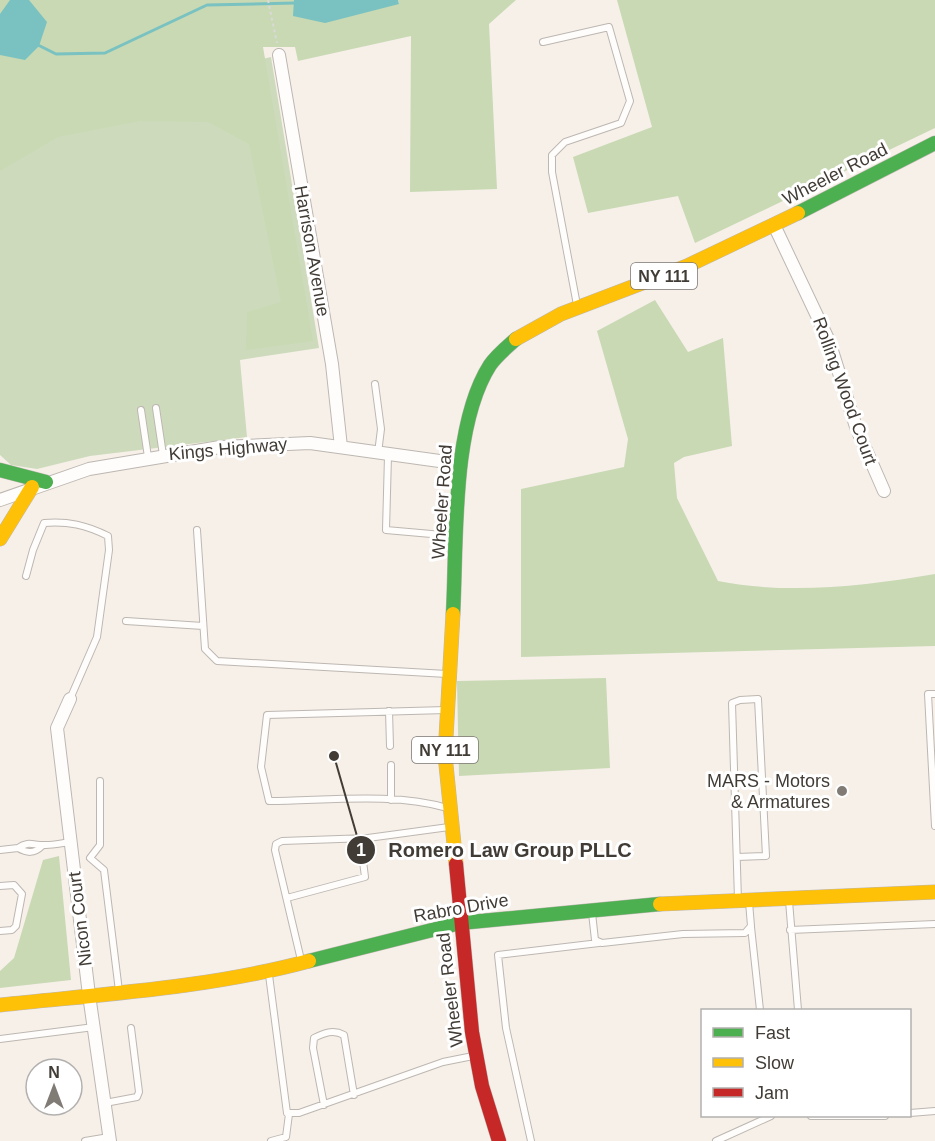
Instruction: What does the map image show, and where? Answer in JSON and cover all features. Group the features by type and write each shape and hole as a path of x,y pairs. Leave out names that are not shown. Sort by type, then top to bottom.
{"main road":[{"name":"Wheeler Road","path":"499,1141 482,1086 476,1055 460,923 445,755 461,464 468,422 482,383 498,355 525,332 688,266 935,143"},
{"path":"0,470 39,484 0,539"},
{"name":"Rabro Drive","path":"0,1005 269,972 460,923 592,909 935,892"}],"street":[{"name":"Harrison Avenue","path":"279,55 332,364 341,447"},
{"name":"Rolling Wood Court","path":"774,225 829,341 856,427 884,491"},
{"name":"Kings Highway","path":"0,500 39,484 89,469 148,457 266,444 341,447 383,455 461,464"},
{"name":"Nicon Court","path":"70,699 57,729 89,995 110,1139"}],"lane":[{"path":"543,42 609,27 630,101 621,123 565,141 552,155 552,172 578,309"},
{"path":"375,384 383,455 386,530 457,537"},
{"path":"156,408 164,455"},
{"path":"141,410 148,457"},
{"path":"26,576 33,550 44,524 66,521 90,528 108,537 109,550 97,637 70,699"},
{"path":"197,530 205,649 217,661 448,674"},
{"path":"126,621 203,626"},
{"path":"935,694 928,694 935,826"},
{"path":"737,857 766,856 758,699 741,700 732,704 737,857 751,926 760,1009"},
{"path":"447,710 267,715 261,767 269,801 391,800 426,802 450,809"},
{"path":"389,711 390,746"},
{"path":"391,765 391,800"},
{"path":"73,860 90,858 100,845 100,781"},
{"path":"301,964 275,850 276,844 360,838 451,827"},
{"path":"287,898 365,877 360,838"},
{"path":"0,850 18,848 24,843 36,842 42,846 71,842"},
{"path":"90,858 104,870 119,992"},
{"path":"0,886 14,885 22,894 16,926 12,930 0,931"},
{"path":"789,898 798,1009"},
{"path":"592,909 595,937 599,943"},
{"path":"790,930 935,924"},
{"path":"531,1141 506,1028 498,955 683,934 745,933 751,926"},
{"path":"269,972 287,1113 289,1114 286,1137 271,1141"},
{"path":"0,1041 94,1028"},
{"path":"105,1103 137,1097 139,1092 131,1028"},
{"path":"324,1105 313,1048 314,1038 325,1033 337,1031 344,1035 354,1095"},
{"path":"289,1114 354,1095 443,1062 476,1055"},
{"path":"911,1113 935,1111"},
{"path":"716,1141 769,1117"},
{"path":"85,1141 110,1139"}],"path":[{"path":"268,0 279,55"}],"green space":[{"path":"0,0 294,0 294,16 399,3 398,0 516,0 489,24 497,189 410,192 411,36 298,61 295,47 263,47 313,341 246,350 247,312 281,302 249,144 208,122 140,121 58,137 0,171"},
{"path":"617,0 935,0 935,128 695,243 678,196 588,213 573,157 652,127"},
{"path":"271,57 319,348 240,360 247,437 90,456 37,469 11,465 0,455 0,152 53,108"},
{"path":"655,300 688,352 723,338 732,446 684,457 674,463 677,498 718,581 772,588 799,588 854,585 935,574 935,646 521,657 521,489 624,467 628,439 597,331"},
{"path":"606,678 610,768 459,776 457,681"},
{"path":"59,856 71,980 0,988 0,971 14,958 43,860"}],"water":[{"path":"10,0 29,0 47,22 39,46 25,60 0,55 0,14"},
{"path":"294,0 398,0 399,4 325,23 293,16"}],"waterway":[{"path":"38,45 56,54 105,53 207,5 295,3"}],"traffic: fast":[{"path":"798,213 935,143"},
{"path":"453,614 458,485 468,420 477,390 490,365 516,339"},
{"path":"0,470 46,482"},
{"path":"309,961 460,923 660,904"}],"traffic: slow":[{"path":"516,339 561,314 687,266 798,213"},
{"path":"0,539 32,487"},
{"path":"453,614 445,755 456,864"},
{"path":"660,904 935,892"},
{"path":"0,1005 194,984 309,961"}],"traffic: jam":[{"path":"456,864 472,1032 482,1086 499,1141"}],"place":[{"name":"Romero Law Group PLLC","path":"334,756"},
{"name":"MARS - Motors & Armatures","path":"842,791"}]}
